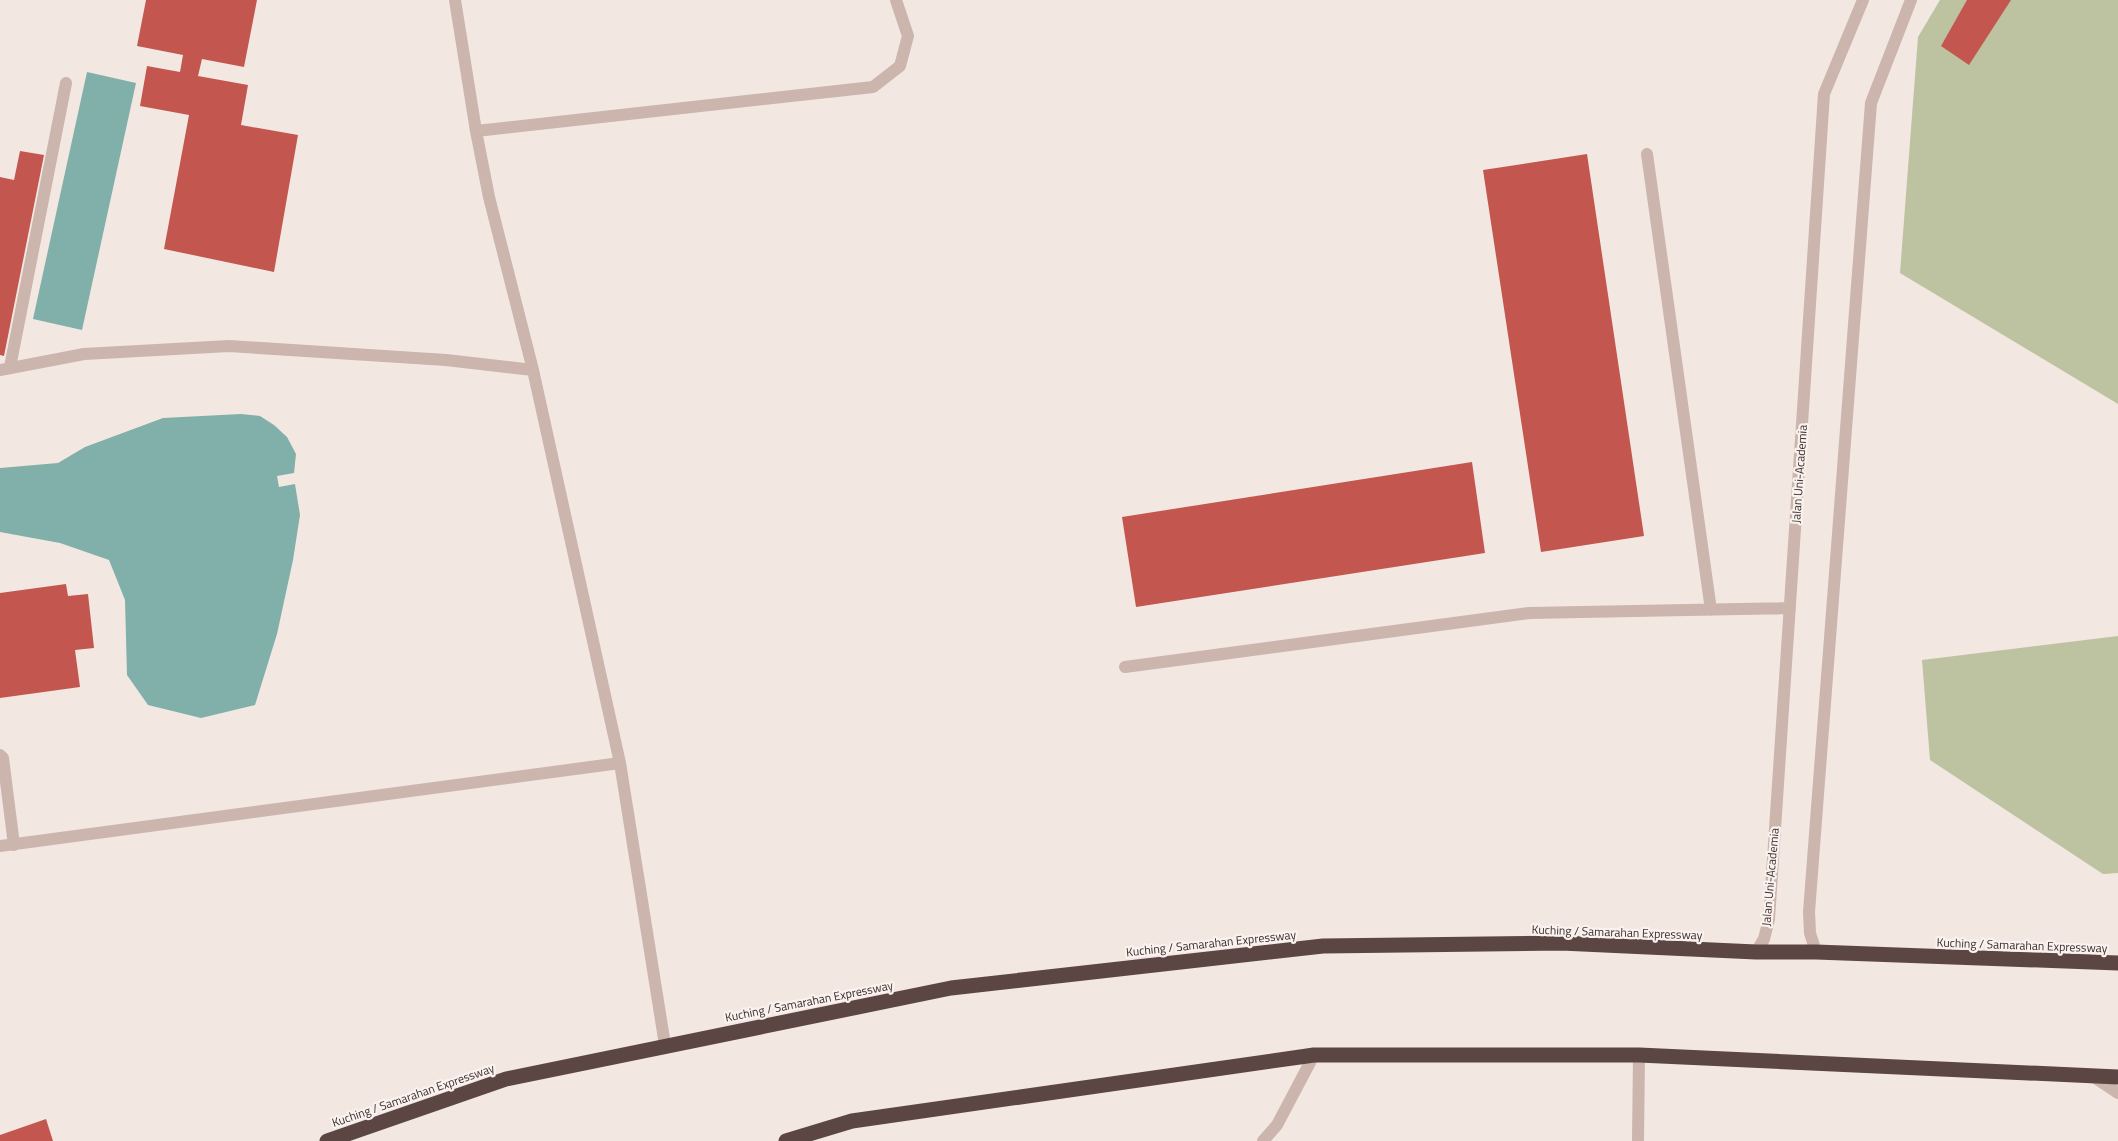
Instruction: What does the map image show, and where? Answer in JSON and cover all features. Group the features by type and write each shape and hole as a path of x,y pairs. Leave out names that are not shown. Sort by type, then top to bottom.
{"highway":[{"name":"Kuching / Samarahan Expressway","path":"327,1141 506,1079 951,988 1323,946 1561,943 1756,952 1816,952 2118,963"},
{"path":"786,1141 852,1121 1314,1055 1639,1055 2118,1077"}],"street":[{"path":"456,0 476,131 489,196 533,370 620,763 665,1045"},
{"path":"476,131 873,87 900,66 908,36 896,0"},
{"name":"Jalan Uni-Academia","path":"1756,952 1764,939 1769,919 1824,94 1863,0"},
{"path":"1816,952 1810,933 1809,912 1871,103 1911,0"},
{"path":"66,83 5,368 84,354 229,346 446,360 533,370"},
{"path":"1647,154 1711,610"},
{"path":"1125,667 1529,613 1790,608"},
{"path":"0,755 3,758 14,845"},
{"path":"0,846 620,763"},
{"path":"1263,1141 1277,1125 1314,1055"},
{"path":"1638,1141 1639,1055"},
{"path":"2094,1077 2118,1092"}],"green space":[{"path":"1940,0 2118,0 2118,404 1900,273 1918,37"},
{"path":"2118,636 2118,873 2103,874 1930,760 1922,660"}],"water":[{"path":"87,72 136,83 82,330 33,319"},
{"path":"241,414 260,416 287,437 296,454 294,473 277,476 279,487 295,484 300,515 293,560 277,634 255,705 201,718 148,705 127,675 125,600 109,560 60,543 0,532 0,468 58,463 85,447 163,418"}],"building":[{"path":"146,0 257,0 244,67 202,59 198,76 248,85 241,125 298,135 274,272 164,249 189,115 140,106 147,66 180,72 183,55 137,46"},
{"path":"1967,0 2011,0 1969,65 1941,46"},
{"path":"20,151 44,155 4,356 0,355 0,177 14,180"},
{"path":"1587,154 1644,536 1541,552 1483,170"},
{"path":"1472,462 1485,553 1136,607 1122,517"},
{"path":"66,584 68,596 88,594 94,648 75,650 80,687 0,698 0,593"},
{"path":"46,1119 53,1141 0,1141 0,1135"}]}
